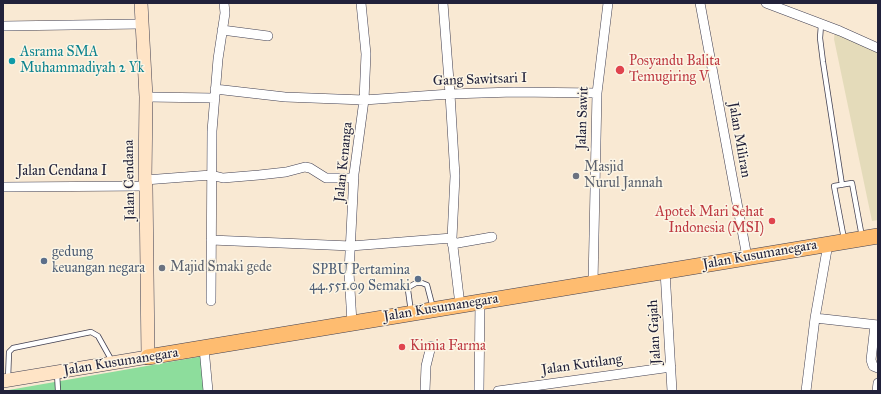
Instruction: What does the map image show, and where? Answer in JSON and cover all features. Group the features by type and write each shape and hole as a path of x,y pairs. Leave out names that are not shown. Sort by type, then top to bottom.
{"main road":[{"name":"Jalan Cendana","path":"141,3 146,97 145,183 148,357"},
{"name":"Jalan Kusumanegara","path":"5,381 878,236"}],"street":[{"path":"211,301 212,131 224,3"},
{"name":"Jalan Kenanga","path":"352,323 349,272 354,178 364,100 366,54 361,3"},
{"path":"443,3 455,176 452,241 460,305"},
{"name":"Jalan Sawit","path":"593,283 597,93 608,3"},
{"name":"Jalan Miliran","path":"700,3 747,258"},
{"path":"766,3 820,25 840,31 878,48"},
{"path":"3,26 142,24"},
{"path":"222,30 268,36"},
{"name":"Gang Sawitsari I","path":"146,97 215,94 364,100 450,94 514,92 597,93"},
{"name":"Jalan Cendana I","path":"3,187 145,183 211,176 223,178 286,172 305,167 310,168 326,178 354,178"},
{"path":"211,240 351,246 492,238"},
{"path":"806,391 815,318 828,244"},
{"name":"Jalan Gajah","path":"665,271 672,391"},
{"path":"480,302 480,391"},
{"path":"815,318 876,325 871,360 873,366 878,368"},
{"path":"425,391 426,366 431,346"},
{"path":"204,348 208,391"},
{"name":"Jalan Kutilang","path":"498,391 671,367"},
{"path":"877,391 878,383"}],"lane":[{"path":"820,25 823,62 842,185"},
{"path":"844,241 834,186 852,183 862,238"},
{"path":"411,313 408,290 409,287 416,283 427,285 433,310"},
{"path":"5,381 9,352 13,348 90,332 98,336 114,363"},
{"path":"57,372 58,391"}],"shaded area":[{"path":"835,31 878,48 878,220 872,221 834,39"}],"green space":[{"path":"204,356 208,391 3,391"}],"place":[{"name":"Asrama SMA Muhammadiyah 2 Yk","path":"12,61"},
{"name":"Posyandu Balita Temugiring V","path":"620,70"},
{"name":"Masjid Nurul Jannah","path":"576,176"},
{"name":"Apotek Mari Sehat Indonesia (MSI)","path":"772,221"},
{"name":"gedung keuangan negara","path":"44,261"},
{"name":"Majid Smaki gede","path":"162,268"},
{"name":"SPBU Pertamina 44.551.09 Semaki","path":"418,279"},
{"name":"Kimia Farma","path":"402,347"}]}
